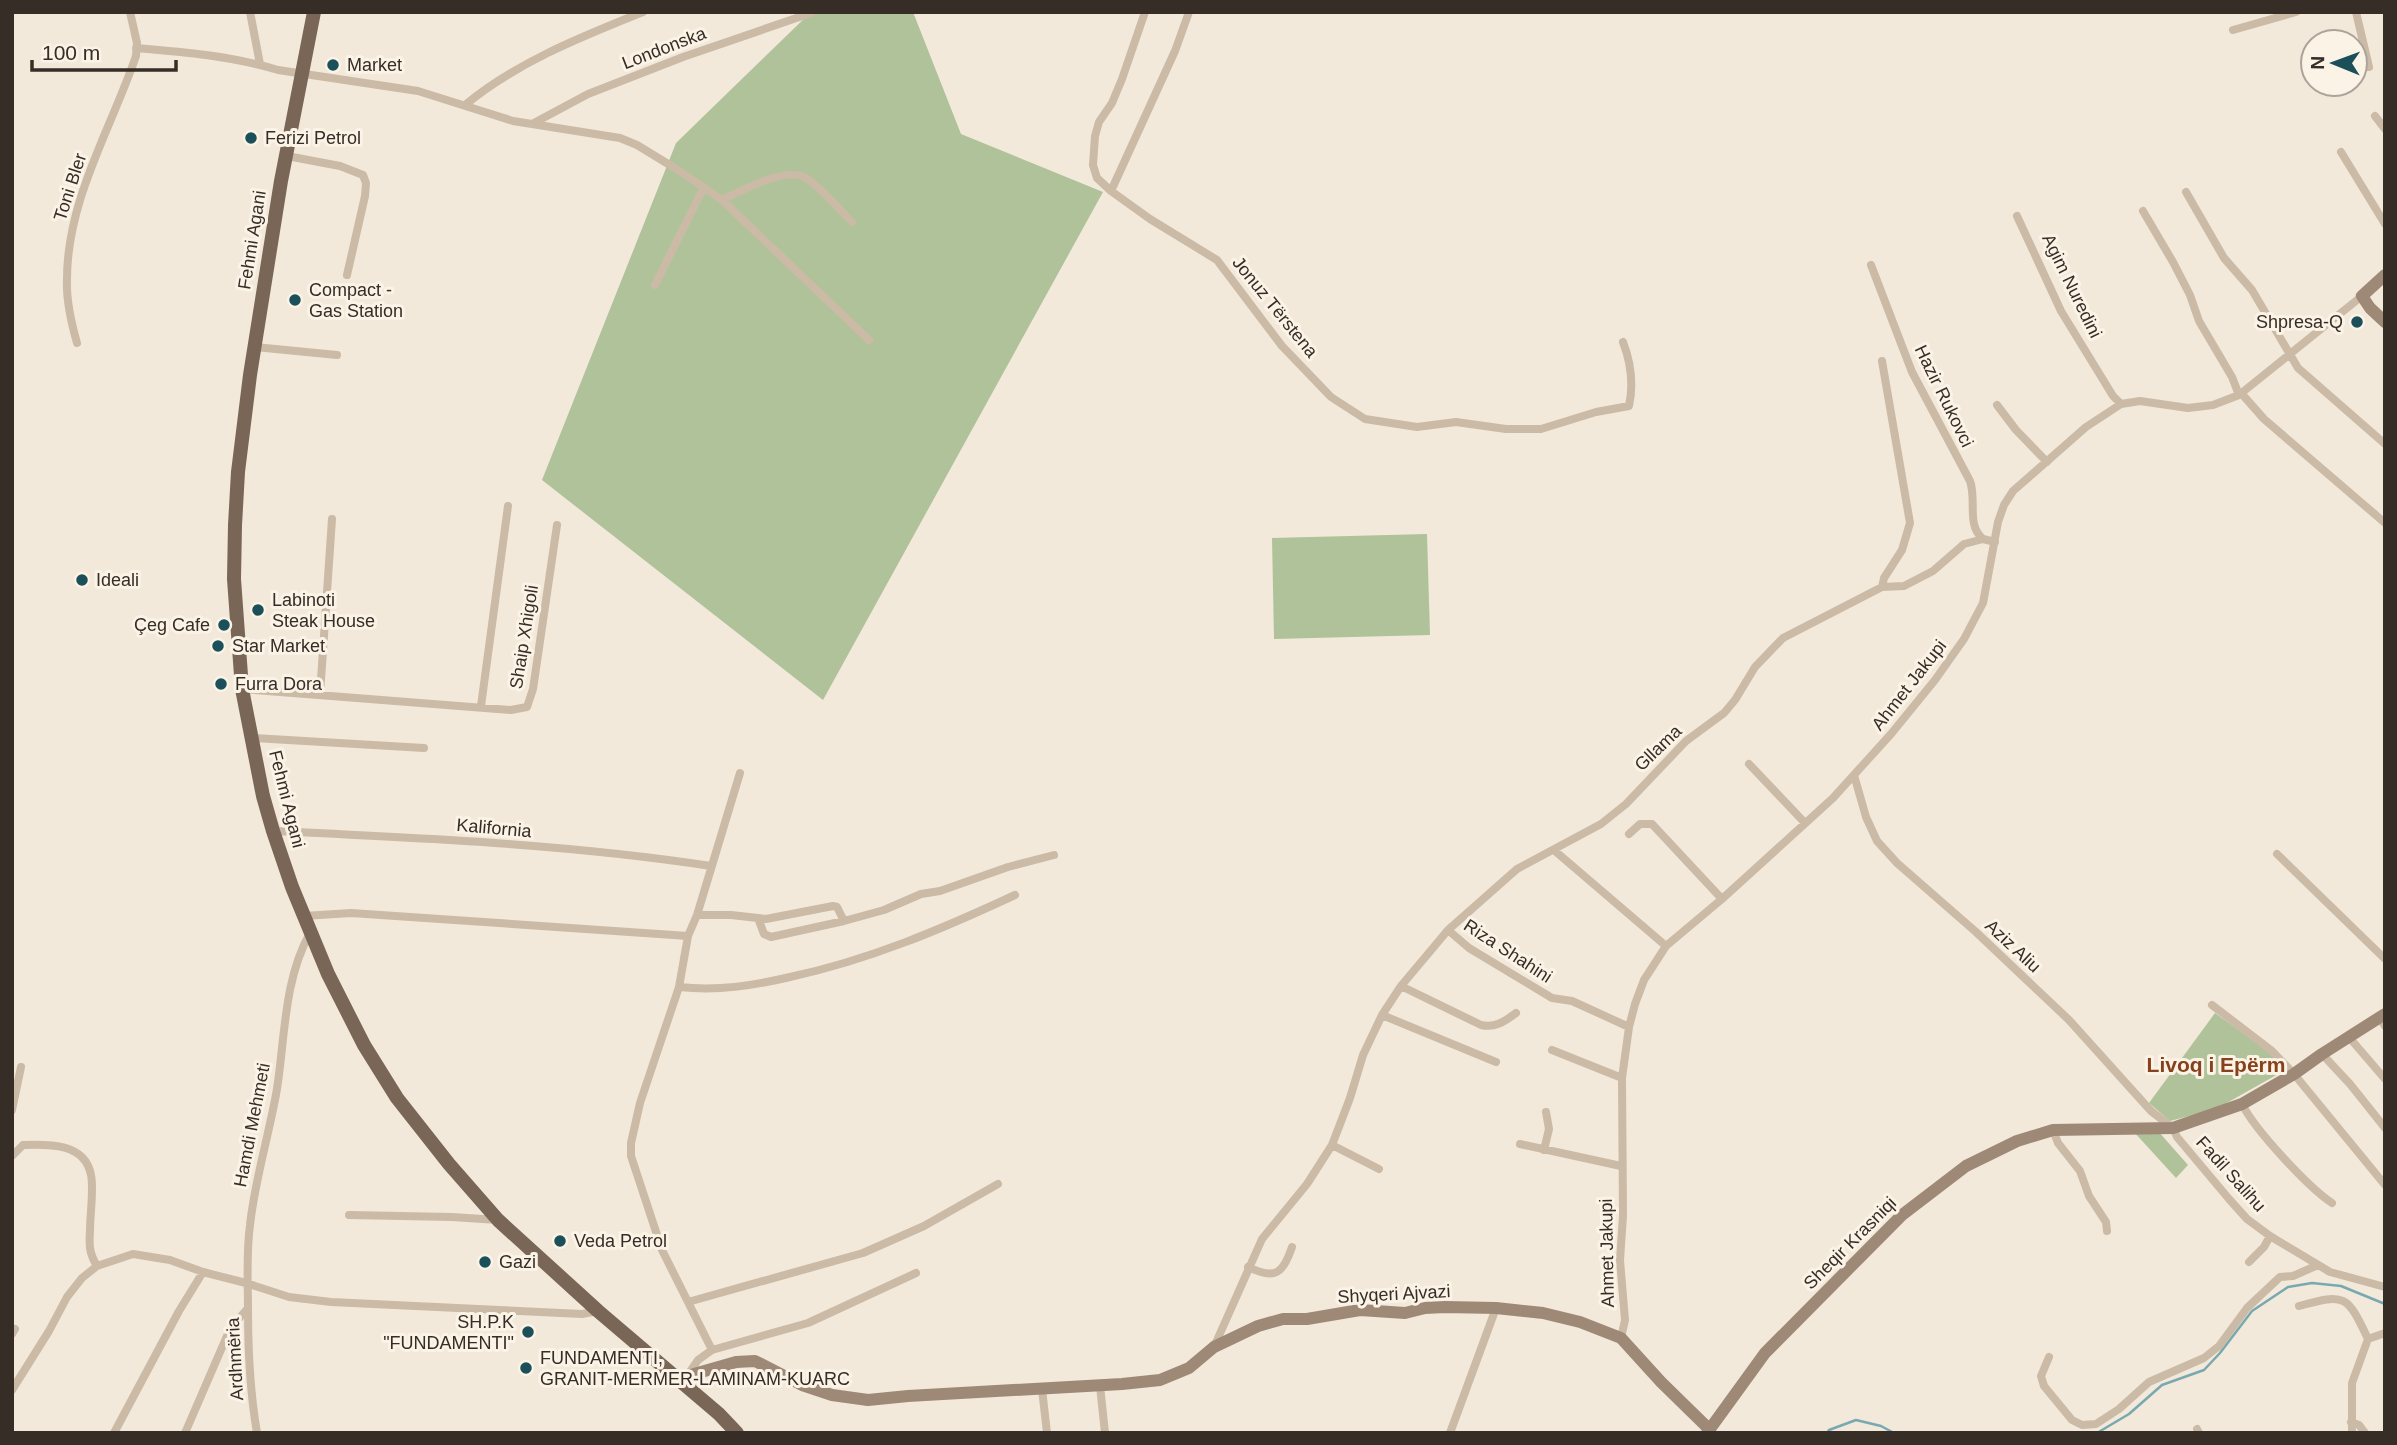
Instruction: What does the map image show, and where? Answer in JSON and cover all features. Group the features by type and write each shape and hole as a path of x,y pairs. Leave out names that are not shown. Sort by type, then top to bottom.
{"main road":[{"name":"Fehmi Agani","path":"314,12 255,347 240,458 235,525 234,579 242,688 263,796 273,831 328,974 364,1045 397,1098 498,1220 598,1311 684,1379 737,1433"}],"street":[{"name":"Toni Bler","path":"77,342 68,310 66,279 72,226 79,198 136,56 130,12"},
{"path":"250,12 260,64"},
{"path":"465,105 487,87 518,68 643,12"},
{"name":"Jonuz Tërstena","path":"1144,12 1122,79 1112,103 1099,122 1095,136 1093,165 1097,177 1111,191 1150,219 1217,260 1282,346 1331,397 1365,419 1418,427 1456,422 1506,429 1541,429 1596,412 1629,406 1632,386 1630,360 1623,342"},
{"path":"1111,191 1175,51 1189,12"},
{"path":"2233,30 2295,12"},
{"name":"Londonska","path":"532,124 588,94 811,13"},
{"path":"136,48 202,53 303,74 418,91 513,121 620,138 637,145 722,200 869,340"},
{"path":"2375,116 2385,129"},
{"path":"2341,152 2385,224"},
{"path":"287,156 340,166 363,175 366,183 365,196 347,275"},
{"path":"722,200 792,173 805,177 852,222"},
{"path":"654,285 704,187"},
{"path":"2186,192 2224,258 2252,290 2298,368 2385,444"},
{"path":"2143,211 2173,262 2190,295 2199,321 2240,393 2264,419 2385,523"},
{"name":"Agim Nuredini","path":"2017,216 2061,311 2113,396 2121,404"},
{"name":"Hazir Rukovci","path":"1871,265 1912,372 1970,481 1974,491 1974,526 1983,539"},
{"path":"1983,539 1995,542 2004,505 2013,491 2086,427 2121,404 2140,401 2188,408 2213,405 2240,393 2385,275"},
{"path":"2362,296 2385,322"},
{"path":"255,347 337,355"},
{"path":"1882,361 1910,523 1902,550 1884,578 1882,587"},
{"path":"1997,405 2016,430 2047,462"},
{"name":"Shaip Xhigoli","path":"481,706 508,506"},
{"path":"320,694 332,519"},
{"name":"Shaip Xhigoli","path":"242,688 511,710 527,707 533,689 557,525"},
{"name":"Gllama","path":"1214,1347 1262,1239 1307,1184 1332,1145 1363,1055 1382,1015 1401,986 1448,930 1517,869 1601,824 1626,804 1686,741 1724,713 1755,667 1783,638 1882,587 1904,586 1933,571 1964,544 1983,539"},
{"name":"Ahmet Jakupi","path":"1621,1338 1625,1320 1620,1260 1623,1216 1622,1078 1629,1027 1644,980 1666,946 1722,899 1854,775 1935,680 1964,639 1983,603 1995,542"},
{"path":"252,738 424,748"},
{"path":"1749,764 1805,823"},
{"path":"712,1350 662,1250 631,1156 631,1143 640,1103 679,987 688,936 697,915 740,773"},
{"name":"Aziz Aliu","path":"1854,775 1866,817 1877,841 1890,856 2069,1020 2151,1111 2173,1128"},
{"path":"1629,834 1640,824 1652,824 1722,899"},
{"name":"Kalifornia","path":"273,831 417,838 644,856 711,866"},
{"path":"1555,851 1666,946"},
{"path":"2277,854 2385,959"},
{"path":"758,918 764,934 771,937 884,910 922,894 940,891 1008,867 1054,855"},
{"path":"679,987 705,990 743,987 822,971 891,949 1015,895"},
{"path":"697,915 766,919 833,906 837,907 844,921"},
{"path":"304,916 351,913 688,936"},
{"name":"Riza Shahini","path":"1448,930 1469,948 1552,998 1572,1001 1629,1027"},
{"name":"Hamdi Mehmeti","path":"246,1283 249,1226 276,1091 290,990 302,947 310,933"},
{"path":"1401,986 1481,1025 1490,1027 1504,1023 1516,1013"},
{"path":"2212,1005 2272,1051 2385,1185"},
{"path":"1382,1015 1496,1062"},
{"name":"Sheqir Krasniqi","path":"1711,1431 1765,1353 1902,1214 1966,1166 2017,1141 2053,1130 2173,1128 2242,1104 2294,1074 2348,1036 2383,1019"},
{"path":"2348,1036 2385,1079"},
{"path":"1552,1050 1622,1078"},
{"path":"2322,1054 2385,1128"},
{"path":"12,1110 21,1067"},
{"path":"2242,1104 2268,1139 2320,1195 2332,1203"},
{"path":"1544,1150 1549,1129 1546,1112"},
{"name":"Fadil Salihu","path":"2173,1128 2177,1137 2247,1219 2330,1272 2385,1287"},
{"path":"2053,1130 2058,1143 2080,1171 2089,1196 2106,1222 2107,1231"},
{"path":"12,1156 23,1145 41,1144 70,1149 81,1155 91,1174 89,1254 97,1266"},
{"path":"1520,1144 1621,1166"},
{"path":"1332,1145 1379,1169"},
{"path":"688,1302 863,1253 924,1226 998,1184"},
{"path":"349,1214 498,1220"},
{"name":"Fadil Salihu","path":"2249,1262 2264,1247 2270,1236"},
{"path":"1248,1268 1271,1275 1280,1271 1292,1247"},
{"path":"12,1390 15,1380 49,1331 67,1297 82,1278 97,1266 133,1254 170,1260 289,1297 331,1302 582,1314 598,1311"},
{"path":"2049,1357 2040,1376 2044,1386 2072,1420 2082,1425 2096,1424 2119,1409 2149,1381 2204,1358 2219,1346 2247,1308 2280,1277 2293,1276 2318,1265"},
{"path":"114,1433 203,1272"},
{"path":"684,1379 698,1360 712,1350 808,1323 916,1273"},
{"name":"Ardhmëria","path":"246,1283 250,1395 257,1433"},
{"path":"2299,1306 2337,1297 2346,1300 2368,1339 2352,1382 2352,1433"},
{"path":"185,1433 230,1329 248,1308"},
{"name":"Shyqeri Ajvazi","path":"684,1379 736,1362 755,1361 802,1385 832,1395 867,1400 1100,1386 1160,1380 1189,1368 1214,1347 1258,1326 1283,1319 1307,1319 1360,1310 1405,1313 1425,1308 1496,1308 1543,1313 1580,1322 1621,1338 1711,1431"},
{"path":"1450,1433 1496,1308"},
{"path":"2368,1339 2385,1333"},
{"path":"1100,1386 1105,1433"},
{"path":"1042,1389 1047,1433"},
{"path":"2351,1422 2359,1425 2365,1433"}],"green space":[{"path":"811,12 913,12 961,134 1103,192 823,700 542,480 676,143"},
{"path":"1427,534 1430,635 1274,639 1272,538"},
{"path":"2215,1013 2261,1046 2287,1069 2216,1109 2170,1121 2149,1103"},
{"path":"2158,1131 2188,1165 2176,1178 2134,1132"}],"waterway":[{"path":"2097,1433 2129,1414 2162,1385 2204,1370 2252,1311 2288,1287 2312,1283 2341,1286 2385,1304"},
{"path":"1827,1433 1856,1420 1881,1426 1894,1433"}],"place":[{"name":"Market","path":"333,65"},
{"name":"Ferizi Petrol","path":"251,138"},
{"name":"Compact - Gas Station","path":"295,300"},
{"name":"Shpresa-Q","path":"2357,322"},
{"name":"Ideali","path":"82,580"},
{"name":"Labinoti Steak House","path":"258,610"},
{"name":"Çeg Cafe","path":"224,625"},
{"name":"Star Market","path":"218,646"},
{"name":"Furra Dora","path":"221,684"},
{"name":"Veda Petrol","path":"560,1241"},
{"name":"Gazi","path":"485,1262"},
{"name":"SH.P.K \"FUNDAMENTI\"","path":"528,1332"},
{"name":"FUNDAMENTI, GRANIT-MERMER-LAMINAM-KUARC","path":"526,1368"}],"district":[{"name":"Livoq i Epërm","path":"2216,1065"}]}
